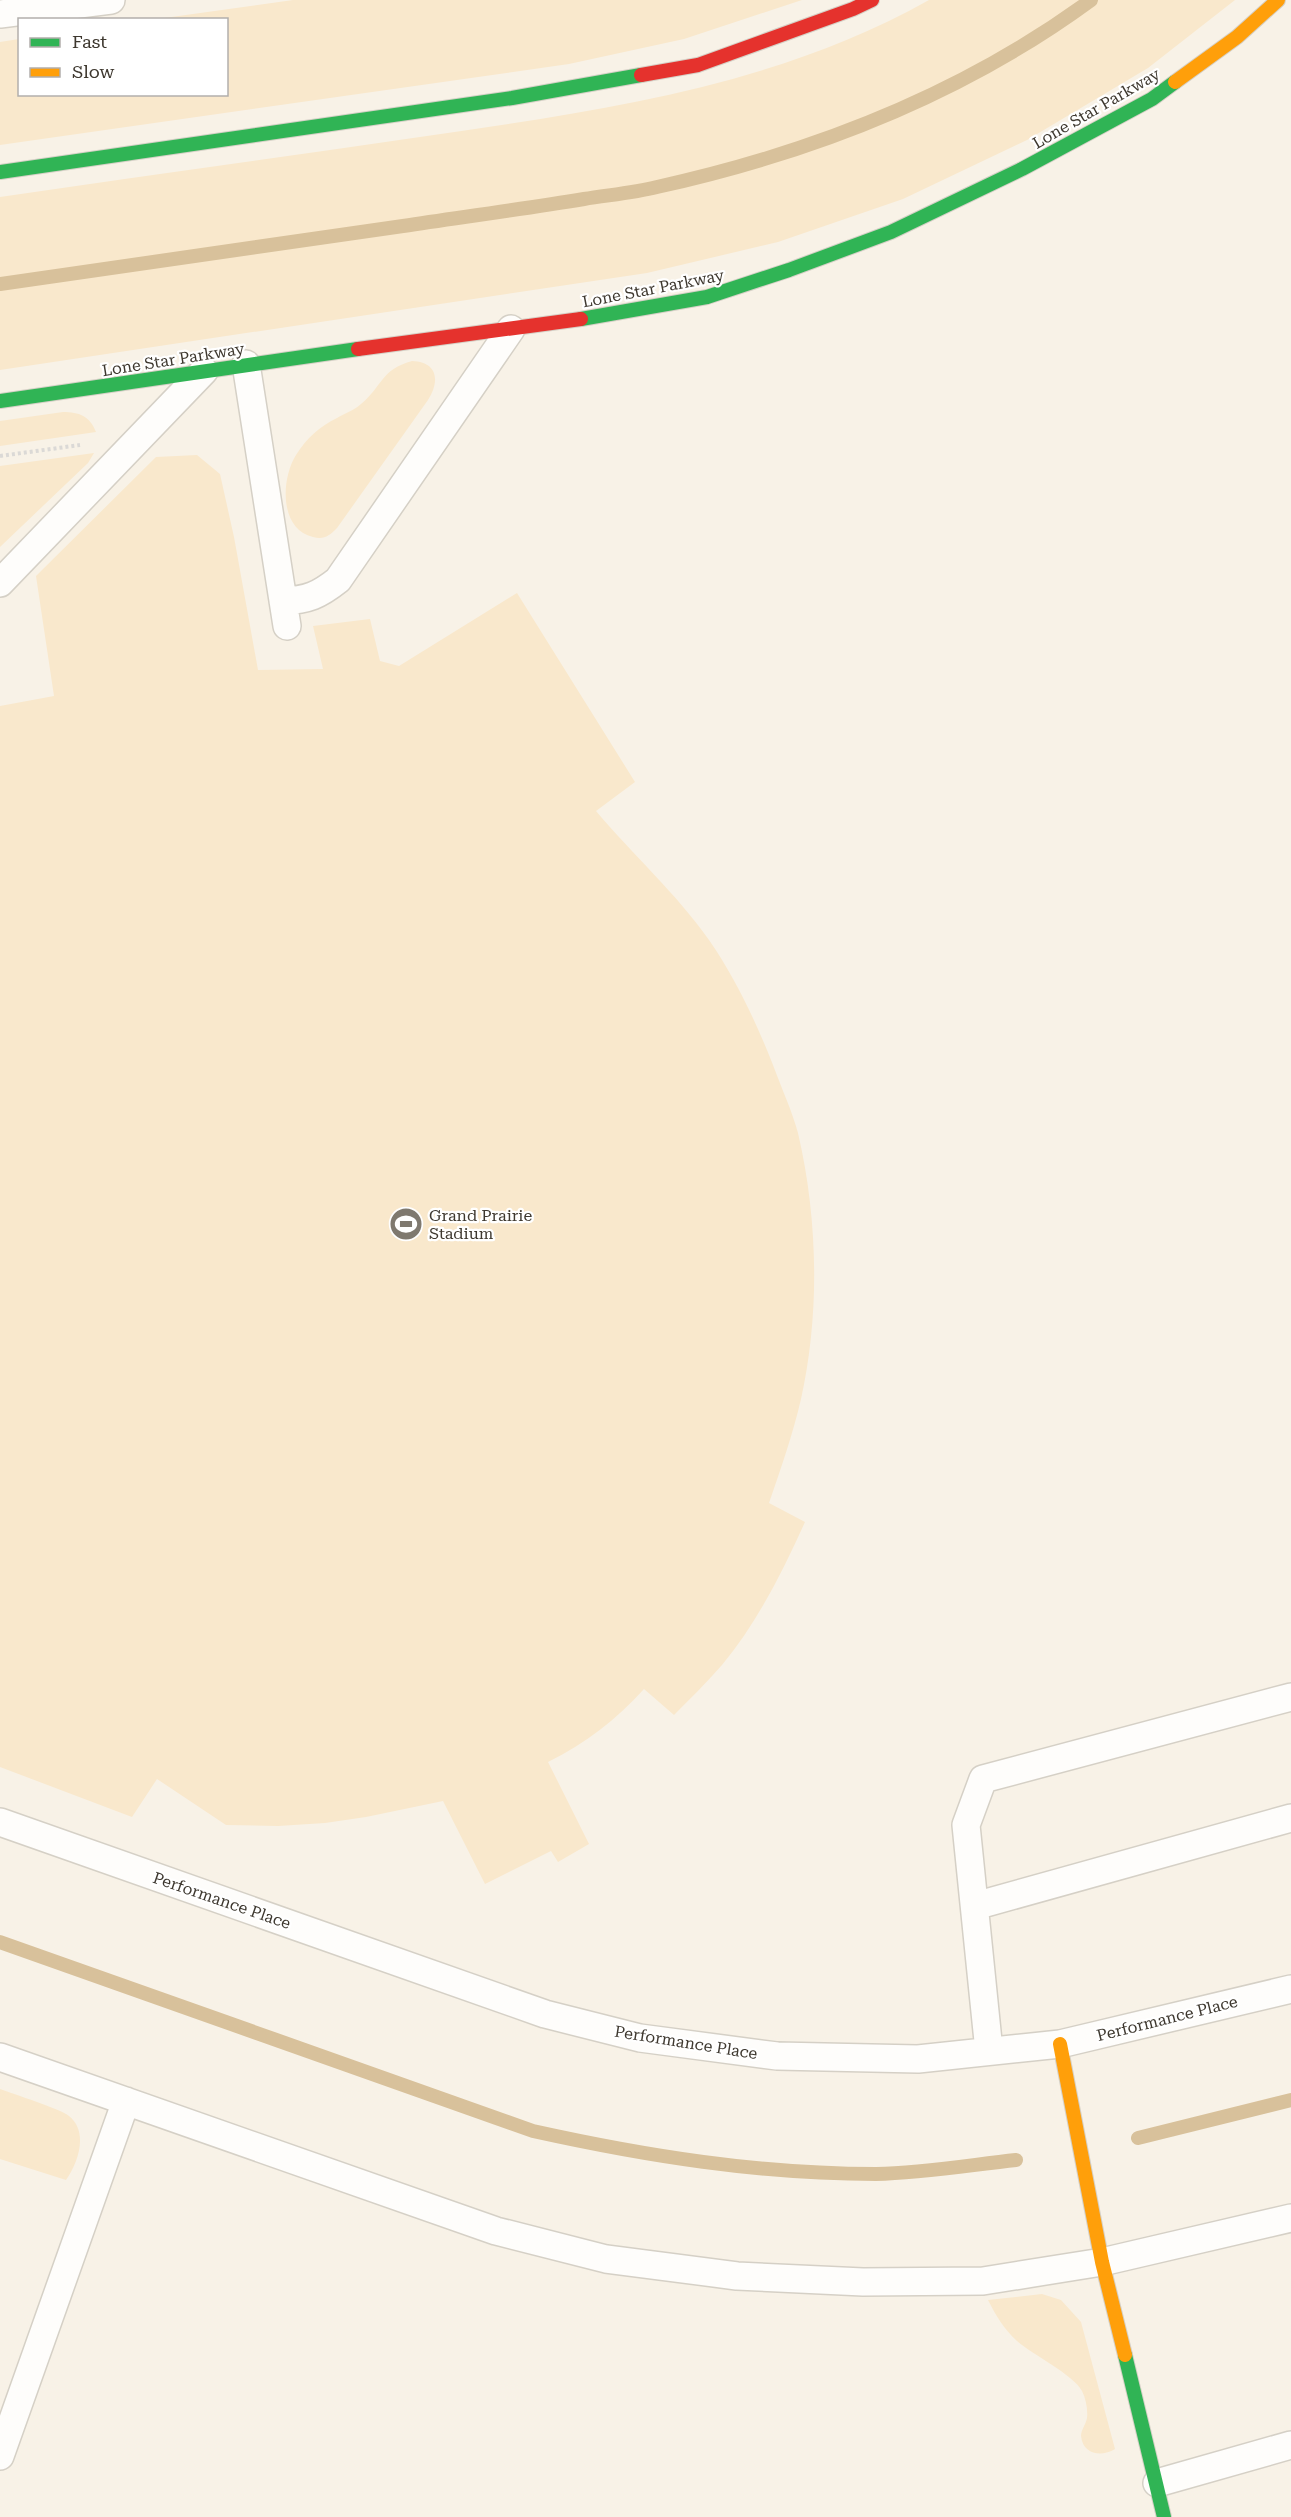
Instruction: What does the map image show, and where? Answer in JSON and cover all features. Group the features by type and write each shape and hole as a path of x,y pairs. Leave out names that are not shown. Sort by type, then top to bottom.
{"street":[{"path":"0,172 501,100 698,65 872,0"},
{"name":"Lone Star Parkway","path":"0,401 246,364 511,329 707,297 789,270 891,232 1022,169 1152,99 1237,37 1278,0"},
{"path":"1060,2044 1102,2262 1164,2517"}],"lane":[{"path":"0,14 111,0"},
{"path":"246,364 285,613 303,600 323,592 338,580 511,329"},
{"path":"0,583 204,371"},
{"path":"990,2051 966,1825 983,1779 1291,1697"},
{"path":"975,1906 1291,1818"},
{"name":"Performance Place","path":"0,1822 545,2014 640,2038 777,2056 918,2059 1060,2044 1291,1989"},
{"path":"0,2057 496,2231 606,2259 737,2276 863,2282 983,2281 1102,2262 1291,2218"},
{"path":"0,2456 126,2101"},
{"path":"1157,2483 1291,2445"}],"path":[{"path":"0,456 88,444"}],"shaded area":[{"path":"293,0 802,0 684,39 569,64 0,145 0,42 18,39 18,96 228,96 228,18 164,18"},
{"path":"929,0 1235,0 1148,68 1027,140 903,199 778,242 647,273 0,370 0,197 546,118 678,93 743,76 807,55 869,30"},
{"path":"412,361 421,362 432,369 435,380 428,400 337,528 323,538 302,532 294,524 286,502 288,477 296,455 319,429 358,406 394,369"},
{"path":"63,412 83,416 91,422 96,432 0,446 0,421"},
{"path":"94,453 88,463 0,547 0,466"},
{"name":"Grand Prairie Stadium","path":"197,455 220,474 258,670 323,669 313,626 370,619 380,661 399,666 517,593 635,782 596,811 683,906 709,940 737,985 773,1065 796,1125 805,1166 813,1232 814,1300 811,1333 798,1412 769,1503 805,1522 778,1578 747,1632 722,1665 674,1715 644,1689 600,1730 548,1762 589,1844 558,1862 551,1851 485,1884 443,1801 325,1823 278,1826 226,1825 157,1779 132,1817 0,1767 0,706 54,696 36,576 156,457"},
{"path":"0,2089 57,2110 69,2116 75,2123 79,2130 80,2148 66,2180 0,2159"},
{"path":"1042,2294 1061,2300 1081,2322 1115,2449 1110,2452 1094,2453 1085,2447 1081,2434 1087,2418 1087,2408 1078,2385 1017,2341 1008,2332 988,2300"}],"waterway":[{"path":"0,284 630,192 715,173 828,138 938,92 1042,34 1091,0"},
{"path":"0,1942 533,2131 660,2156 789,2171 876,2174 1016,2160"},
{"path":"1138,2138 1291,2100"}],"traffic: fast":[{"path":"0,172 512,98 641,75"},
{"path":"581,319 707,297 789,270 891,232 1022,169 1152,99 1175,82"},
{"path":"0,401 358,349"},
{"path":"1125,2355 1164,2517"}],"traffic: slow":[{"path":"1175,82 1237,37 1278,0"},
{"path":"1060,2044 1102,2262 1125,2355"}],"traffic: jam":[{"path":"641,75 698,65 872,0"},
{"path":"358,349 581,319"}],"place":[{"name":"Grand Prairie Stadium","path":"406,1224"}]}
